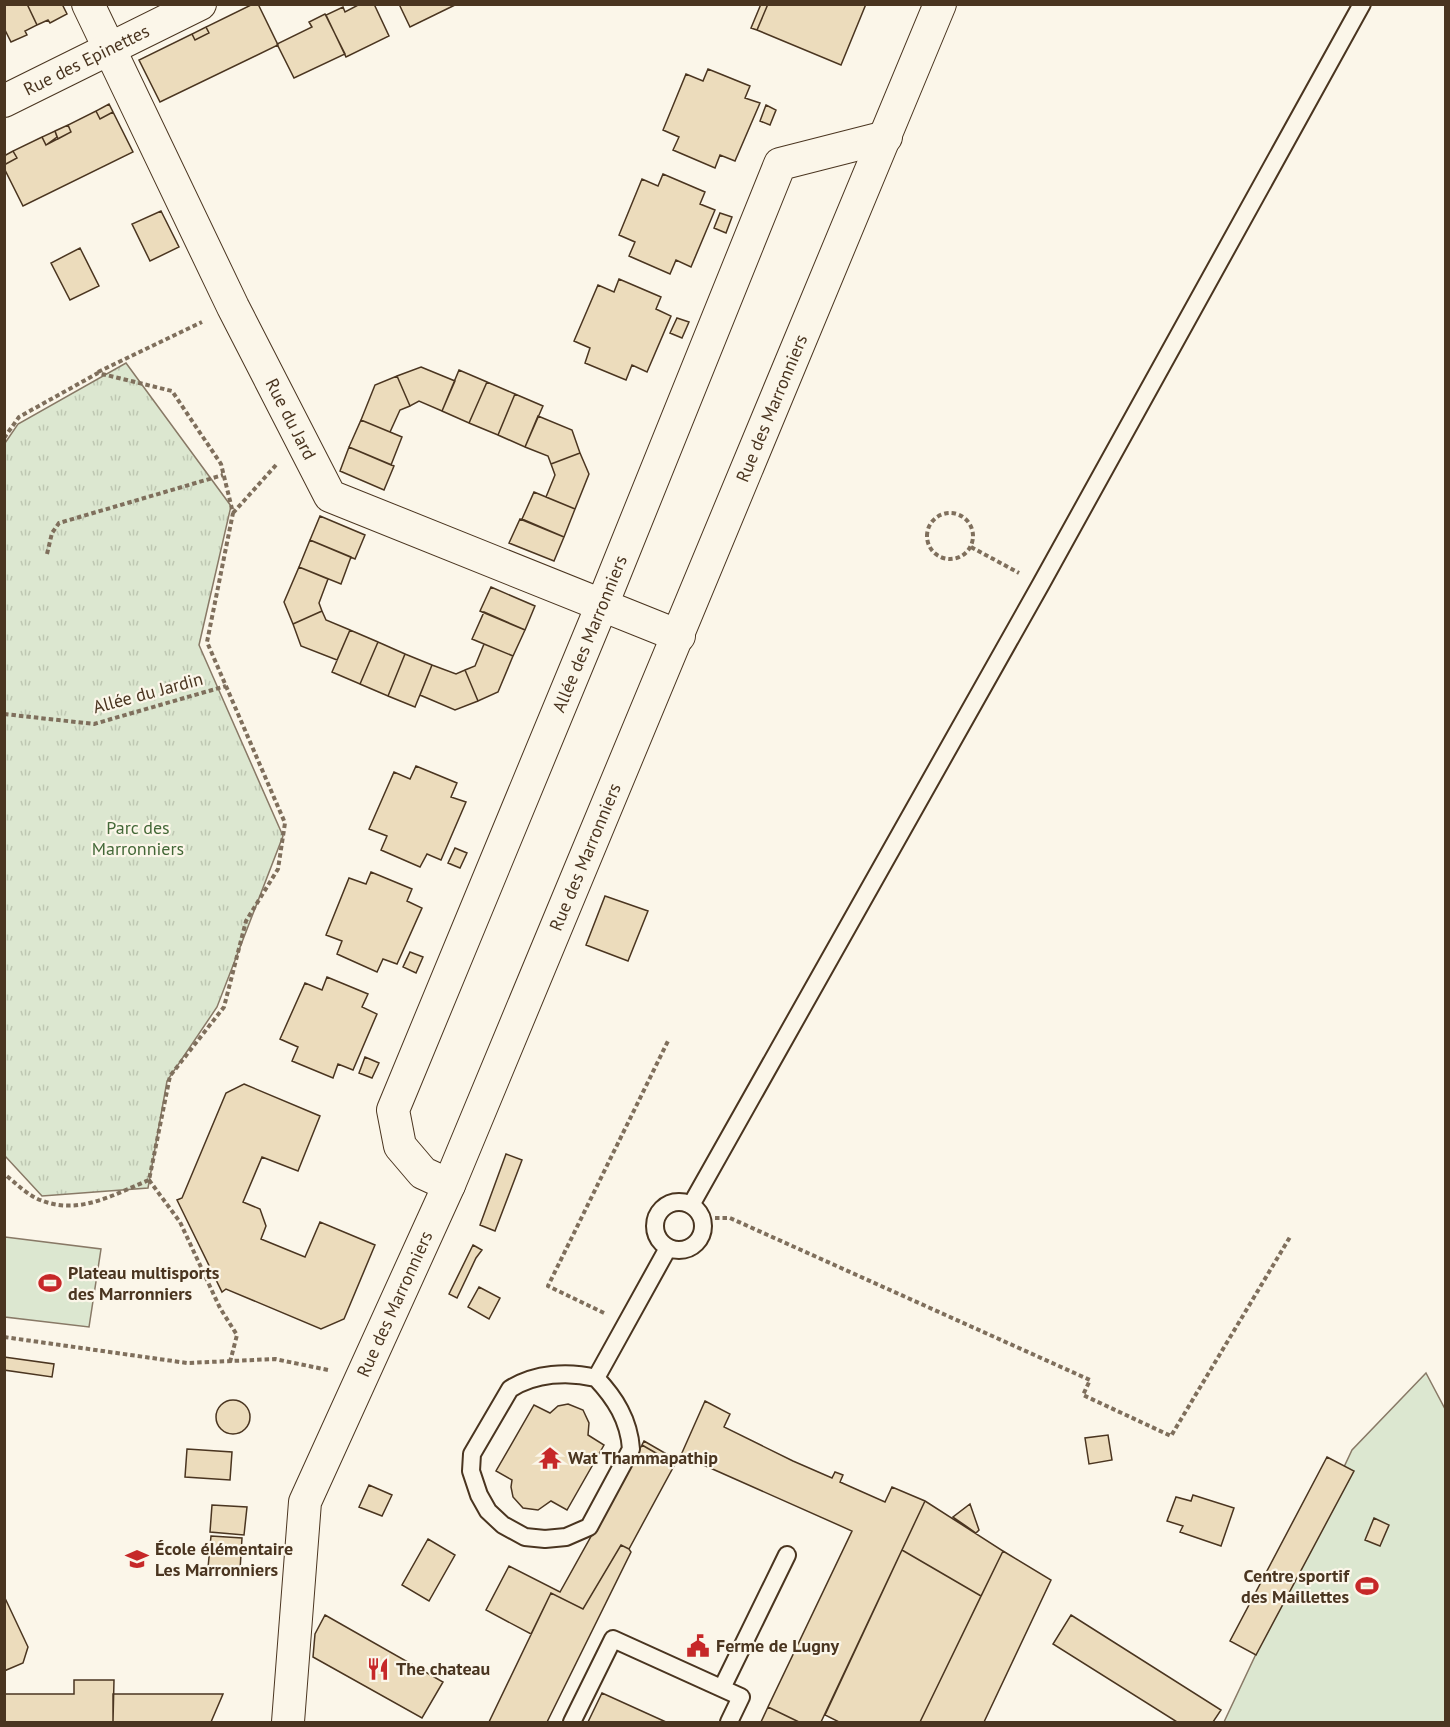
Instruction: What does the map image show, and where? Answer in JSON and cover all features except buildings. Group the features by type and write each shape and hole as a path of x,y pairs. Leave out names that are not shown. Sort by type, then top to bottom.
{"street":[{"name":"Rue du Jard","path":"87,4 232,307 330,496 679,636"},
{"name":"Rue des Epinettes","path":"4,101 200,4"},
{"name":"Rue des Marronniers","path":"288,1722 305,1502 449,1185 940,4"},
{"name":"Allée des Marronniers","path":"449,1185 423,1173 400,1146 393,1110 602,605 780,164 886,137"}],"lane":[{"path":"697,1211 676,1202 662,1208 655,1230 662,1244 668,1248 685,1250 693,1247 702,1234 697,1211 1362,4"},
{"path":"596,1378 668,1248"},
{"path":"558,1374 578,1374 596,1378 609,1392 624,1417 630,1435 631,1449 589,1527 566,1537 545,1539 525,1537 503,1525 489,1511 479,1495 471,1471 472,1454 510,1389 533,1378 558,1374"},
{"path":"722,1688 787,1555"},
{"path":"572,1722 613,1639 741,1697 729,1722"}],"path":[{"path":"4,438 19,417 98,373 232,307"},
{"path":"98,373 172,391 221,464 233,513 207,642 285,823 278,869 246,921 224,1007 170,1076 149,1180 180,1222 219,1308 237,1335 230,1362"},
{"path":"233,513 301,437"},
{"path":"47,554 52,533 59,523 223,475"},
{"path":"943,513 958,514 970,524 973,539 971,547 960,557 953,559 938,556 928,544 927,530 930,523 943,513"},
{"path":"971,547 1041,585"},
{"name":"Allée du Jardin","path":"4,714 94,724 226,686"},
{"path":"626,1324 548,1286 669,1039"},
{"path":"4,1174 41,1201 73,1207 96,1202 149,1180"},
{"path":"697,1211 730,1218 1090,1380 1083,1395 1171,1436 1290,1237"},
{"path":"4,1337 187,1364 275,1359 362,1377"}],"green space":[{"name":"Parc des Marronniers","path":"126,363 231,506 199,645 283,836 217,1007 167,1081 148,1188 42,1196 5,1156 5,443 18,424"},
{"name":"Plateau multisports des Marronniers","path":"5,1237 101,1249 89,1327 5,1317"},
{"name":"Centre sportif des Maillettes","path":"1426,1373 1445,1409 1445,1722 1224,1722 1352,1450"}],"place":[{"name":"Plateau multisports des Marronniers","path":"50,1283"},
{"name":"Wat Thammapathip","path":"550,1458"},
{"name":"École élémentaire Les Marronniers","path":"137,1559"},
{"name":"Centre sportif des Maillettes","path":"1367,1586"},
{"name":"Ferme de Lugny","path":"698,1646"},
{"name":"The chateau","path":"378,1669"}]}
